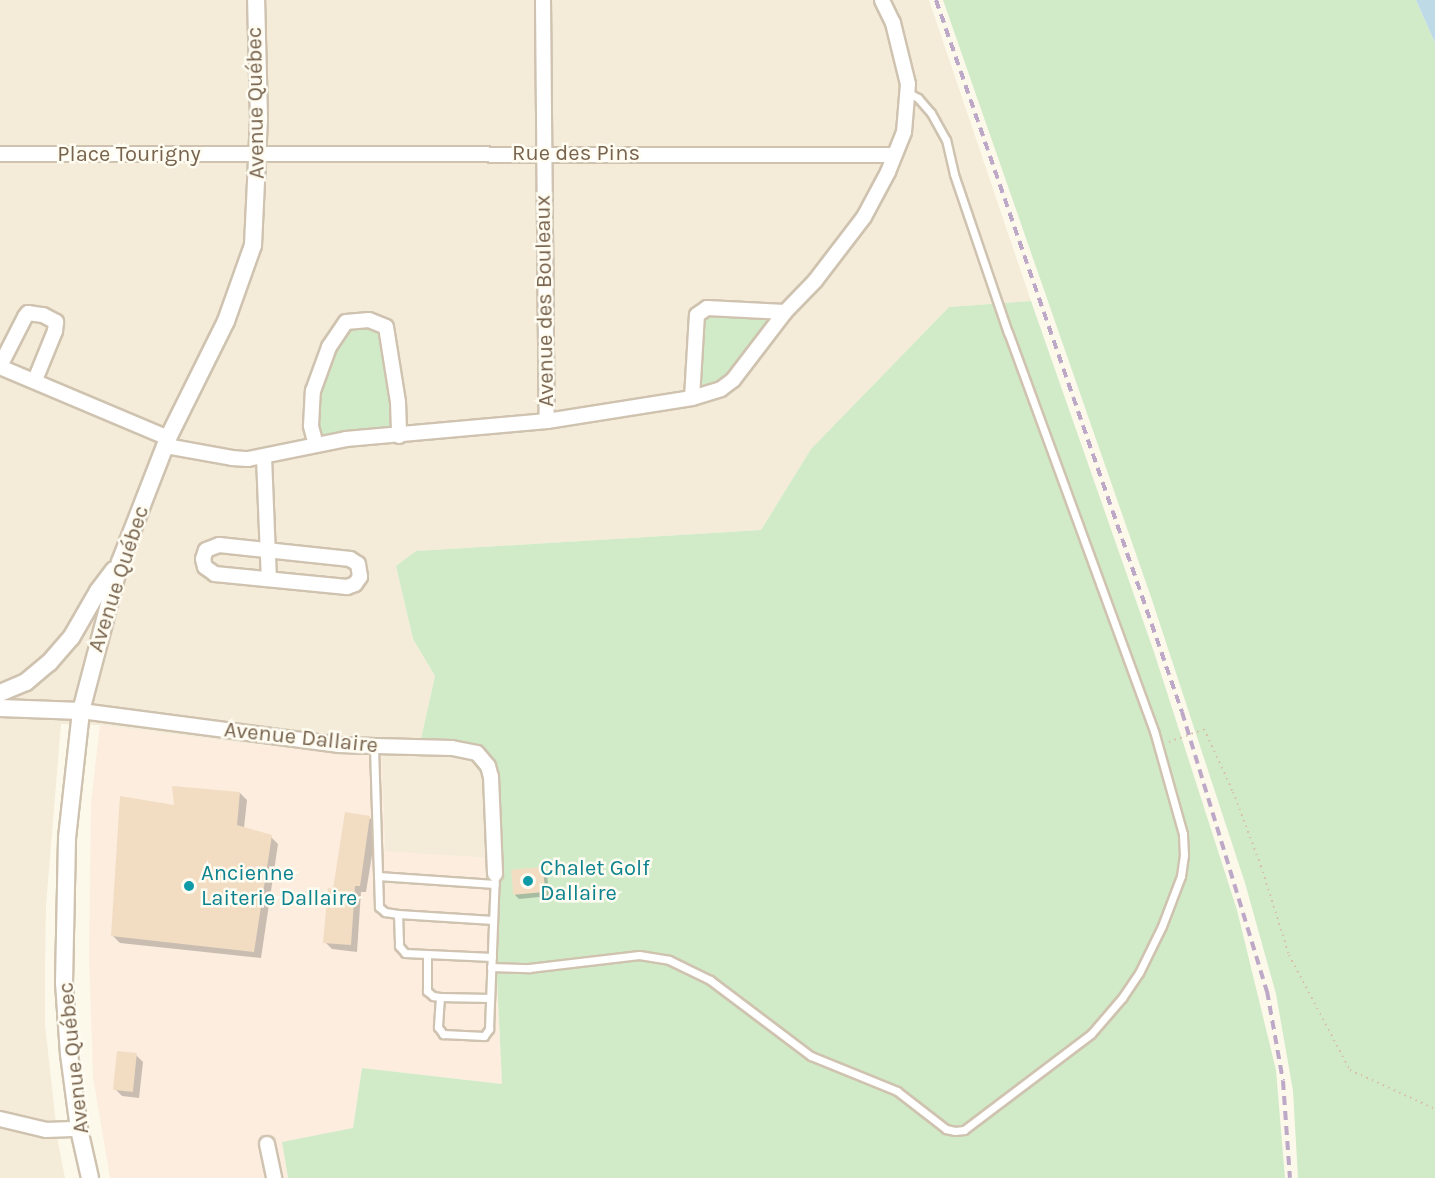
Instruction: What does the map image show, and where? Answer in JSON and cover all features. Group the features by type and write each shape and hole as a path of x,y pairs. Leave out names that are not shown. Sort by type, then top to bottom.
{"street":[{"name":"Avenue Québec","path":"90,1178 69,1054 64,983 67,838 81,711 120,562 167,442 226,321 253,245 258,153 255,0"},
{"name":"Avenue des Bouleaux","path":"543,0 547,421"},
{"path":"35,380 55,331 56,322 43,315 27,313 0,367 35,380 167,442 231,458 264,457 346,439 547,421 710,394 733,380 785,312 815,281 864,217 894,155 904,132 908,84 893,24 882,0"},
{"name":"Rue des Pins","path":"258,153 894,155"},
{"name":"Place Tourigny","path":"0,154 197,156 258,153"},
{"path":"693,398 697,315 707,308 785,312"},
{"path":"316,446 311,426 313,391 329,347 346,322 369,320 386,327 398,402 399,436"},
{"path":"264,457 270,579"},
{"path":"214,545 350,559 358,564 360,573 358,581 346,587 270,579 215,574 205,567 203,559 206,550 214,545"},
{"path":"0,693 26,682 50,663 71,638 99,591 120,562"},
{"name":"Avenue Dallaire","path":"0,708 81,711 338,745 452,748 477,753 484,760 491,777 495,879"},
{"path":"0,1119 46,1130 80,1129"},
{"path":"267,1144 274,1178"}],"lane":[{"path":"491,967 529,968 639,955 669,960 710,980 820,1062 897,1091 946,1129 955,1131 964,1130 1091,1034 1122,998 1138,973 1162,926 1181,876 1184,855 1183,834 1157,746 1008,333 954,174 946,140 932,113 918,98 907,92"},
{"path":"374,747 379,907 385,912 398,914 493,920"},
{"path":"378,876 495,879 489,1029 484,1036 443,1034 438,1026 440,997"},
{"path":"398,914 399,946 405,953 492,957"},
{"path":"427,954 427,991 433,996 490,998"}],"path":[{"path":"1157,746 1204,729 1233,792 1261,866 1289,956 1350,1070 1435,1109"}],"shaded area":[{"path":"0,0 929,0 1031,301 949,307 811,449 761,530 416,551 396,566 413,639 435,676 419,748 471,759 482,768 487,778 491,858 385,852 381,753 241,743 100,725 61,724 46,906 45,1024 58,1142 65,1178 0,1178"},
{"path":"100,725 241,743 382,753 385,851 491,858 502,1084 362,1068 353,1129 282,1142 288,1178 110,1178 93,1077 89,959 91,802"}],"green space":[{"path":"943,0 1416,0 1435,43 1435,1178 1298,1178 1293,1091 1276,994 1245,883 1152,600"},
{"path":"1031,301 1154,652 1237,910 1276,1070 1285,1178 288,1178 282,1142 353,1128 362,1068 502,1084 488,790 482,768 471,759 419,748 435,676 413,639 396,566 416,551 761,530 811,449 949,307"},
{"path":"785,312 733,380 693,398 697,315"},
{"path":"346,322 386,327 399,436 316,445 313,391"}],"water":[{"path":"1416,0 1435,0 1435,43"}],"building":[{"name":"Ancienne Laiterie Dallaire","path":"172,786 240,792 237,825 272,835 254,952 111,936 120,796 174,805"},
{"path":"345,812 370,816 360,886 355,886 351,945 323,943 328,888 333,889"},
{"name":"Chalet Golf Dallaire","path":"543,867 545,892 513,895 511,870"},
{"path":"117,1051 137,1053 133,1092 113,1090"}],"railway":[{"path":"936,0 1182,712 1267,991 1283,1081 1290,1178"}],"place":[{"name":"Chalet Golf Dallaire","path":"528,881"},
{"name":"Ancienne Laiterie Dallaire","path":"189,886"}]}
